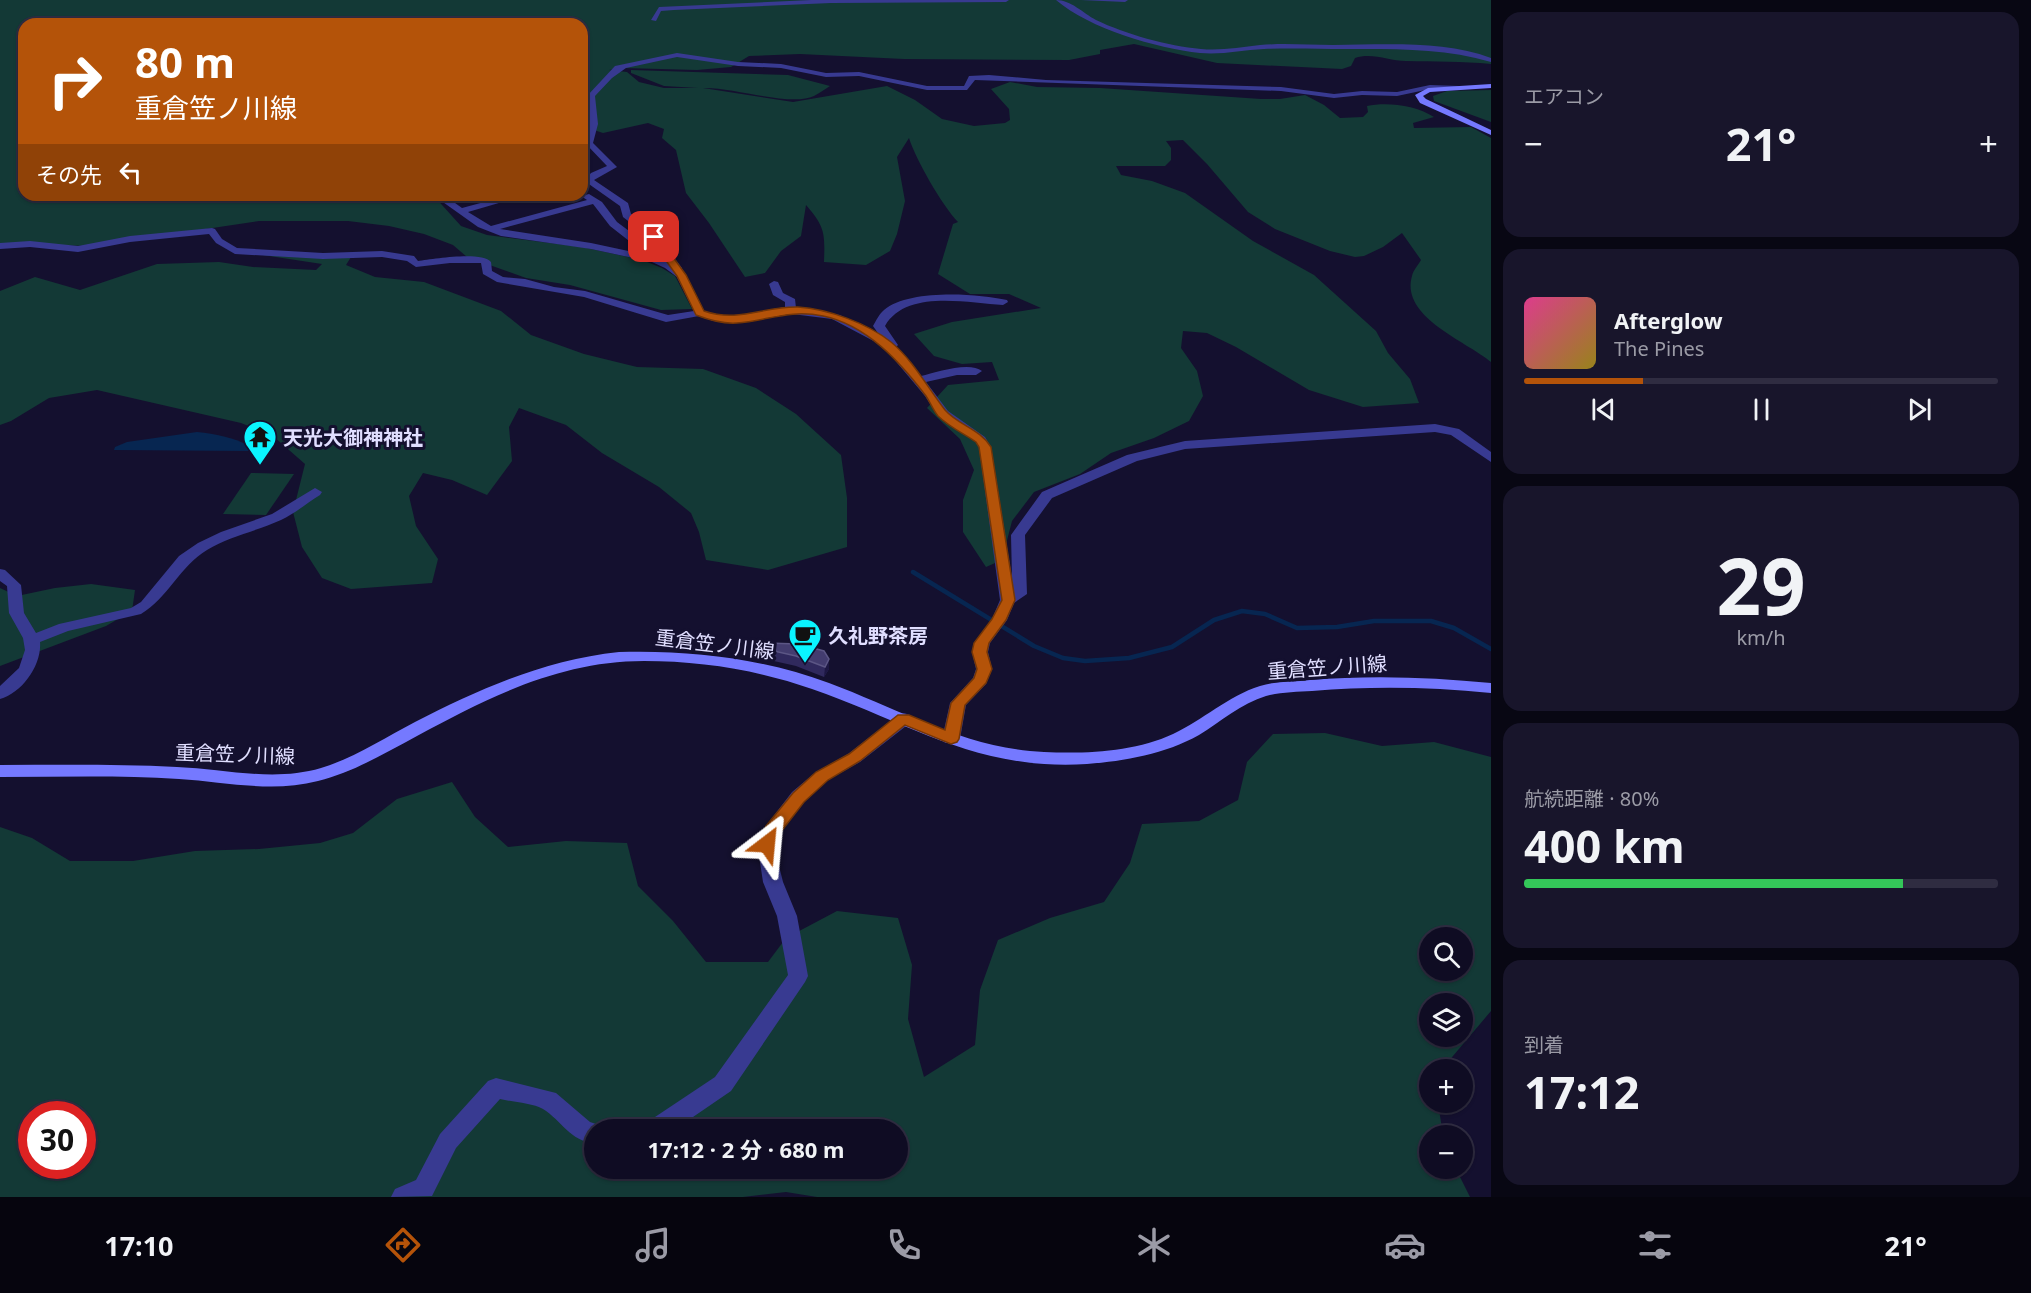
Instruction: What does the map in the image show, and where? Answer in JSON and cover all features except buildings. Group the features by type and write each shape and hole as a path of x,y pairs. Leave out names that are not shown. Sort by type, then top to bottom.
{"main road":[{"path":"1491,86 1428,90 1419,95 1428,104 1491,132"},
{"name":"重倉笠ノ川線","path":"0,771 118,770 262,780 287,780 317,776 374,751 508,682 565,664 618,657 696,660 773,671 838,692 951,739 1015,757 1083,758 1169,744 1191,734 1250,696 1266,690 1373,683 1425,683 1491,688"}],"street":[{"path":"654,20 658,9 674,8 831,1 1006,0"},
{"path":"1059,0 1092,21 1135,37 1179,48 1217,52 1260,47 1387,47 1464,52 1491,60"},
{"path":"1084,0 1125,0"},
{"path":"588,138 594,133 595,122 590,106 591,96 604,84 609,75 623,68 618,68 677,55 738,64 781,66 826,75 859,74 940,89 967,88 972,78 989,77 1046,82 1288,89 1334,96 1362,93 1397,94 1430,87 1456,88"},
{"path":"588,143 613,167 594,175 589,180 625,205 626,215 654,237 679,271 700,313"},
{"path":"588,197 603,206 609,219 638,240 655,260"},
{"path":"446,201 489,229 504,234 591,246 655,260 679,271"},
{"path":"460,211 498,201"},
{"path":"489,229 595,201"},
{"path":"0,246 30,244 85,249 130,239 212,231 219,241 235,251 323,256 382,254 410,258 416,264 450,260 483,260 486,262 487,272 501,280 525,282 553,290 590,296 660,315 666,319 700,313 713,318 736,320 790,310 836,317 887,344 943,414 981,440 985,447 1008,600 999,620 987,635 980,652 984,669 980,680 958,703 951,739"},
{"path":"774,284 778,295 791,301 790,310"},
{"path":"894,351 892,343 879,326 892,309 928,300 977,299 1003,302"},
{"path":"918,380 957,371 976,371"},
{"path":"1008,600 1020,594 1018,535 1047,495 1132,459 1185,445 1435,428 1455,432 1491,458"},
{"path":"32,640 64,627 136,611 146,605 184,559 203,546 226,535 277,518 315,492"},
{"path":"0,573 14,585 14,606 17,617 32,640 30,663 24,673 0,694"},
{"path":"670,1119 723,1084 798,976 787,916 773,882 769,862 767,844 772,830 798,797 822,776 854,758 904,719"},
{"path":"404,1197 424,1188 448,1141 496,1088 548,1100 584,1131"}],"green space":[{"path":"0,0 1491,0 1491,64 1400,61 1374,56 1355,58 1351,66 1342,69 1217,63 1134,44 1100,50 1100,54 1069,60 904,59 800,54 749,56 731,67 697,70 623,68 609,70 627,72 639,82 664,88 698,88 664,86 631,73 631,70 788,75 830,86 804,99 777,98 703,88 793,102 887,86 915,100 942,119 974,126 1005,123 1010,120 1009,109 991,89 1010,82 1037,87 1100,88 1261,99 1305,95 1324,105 1340,118 1363,117 1368,112 1367,106 1383,104 1410,107 1434,117 1413,123 1414,128 1471,127 1491,138 1491,362 1425,316 1416,304 1411,291 1412,276 1421,260 1402,233 1383,247 1364,256 1355,257 1330,251 1275,229 1248,212 1183,140 1166,141 1171,148 1171,160 1165,166 1116,166 1121,175 1152,181 1185,193 1253,241 1314,275 1376,331 1388,353 1410,379 1419,403 1363,407 1309,390 1236,347 1207,333 1183,331 1181,348 1197,371 1203,396 1189,421 1154,438 1111,453 1080,474 1034,492 1012,521 1002,560 986,567 963,532 963,500 974,470 960,439 927,408 948,385 999,380 992,362 962,364 934,356 914,334 952,322 1041,308 1009,294 970,294 938,274 953,224 958,222 930,182 909,138 897,157 905,201 897,234 890,251 866,265 824,262 822,231 817,219 806,205 801,236 781,251 765,273 745,277 686,193 676,150 662,138 664,129 648,123 603,133 588,128 588,123 592,122 588,114 588,18 18,18 18,201 438,201 461,226 487,235 582,247 642,260 662,268 675,276 692,309 661,310 570,285 526,278 467,257 453,245 424,234 389,226 348,221 259,221 92,246 0,244"},
{"path":"1491,90 1491,122 1434,101 1433,96 1447,91"},
{"path":"256,254 351,257 346,265 375,277 424,282 501,311 531,335 584,354 637,367 703,369 756,388 796,414 841,455 847,498 847,547 768,570 706,560 699,532 691,513 659,487 602,453 566,425 519,408 509,427 512,461 487,495 452,480 423,473 409,496 416,526 438,559 432,583 351,589 322,578 302,547 293,512 305,464 273,436 241,423 97,390 49,398 11,421 0,425 0,291 35,277 80,290 157,264 219,262 253,267 316,270 322,264"},
{"path":"251,473 294,474 266,515 223,514"},
{"path":"91,584 135,590 132,611 106,626 0,666 0,588 17,596 55,588"},
{"path":"1325,733 1382,746 1434,742 1491,757 1491,1011 1473,1032 1473,993 1419,993 1419,1047 1461,1047 1450,1059 1419,1059 1419,1113 1440,1113 1441,1125 1419,1125 1419,1179 1461,1179 1470,1197 817,1197 786,1192 743,1197 0,1197 0,827 32,838 70,861 133,861 195,851 259,849 320,843 353,833 397,799 452,782 475,817 508,847 566,841 627,843 638,886 673,921 706,962 768,962 786,938 837,911 898,918 912,965 908,1019 924,1077 975,1045 980,990 998,940 1050,918 1104,902 1130,863 1142,824 1199,821 1238,800 1247,762 1273,734"}],"water":[{"path":"197,432 237,440 250,446 249,451 114,450 115,447 127,442"}],"waterway":[{"path":"913,572 1034,646 1063,658 1085,661 1129,658 1172,647 1214,620 1242,611 1265,614 1297,628 1337,627 1374,621 1431,621 1454,628 1491,649"}],"place":[{"name":"天光大御神神社","path":"260,466"},
{"name":"久礼野茶房","path":"805,664"}],"route":[{"path":"654,237 681,275 700,313 713,318 736,320 784,310 798,310 826,314 848,322 887,344 930,394 943,414 981,440 985,447 1008,600 999,620 982,643 980,652 984,669 980,680 958,703 951,739 904,719 854,758 822,776 798,797 772,830 767,844"}]}
